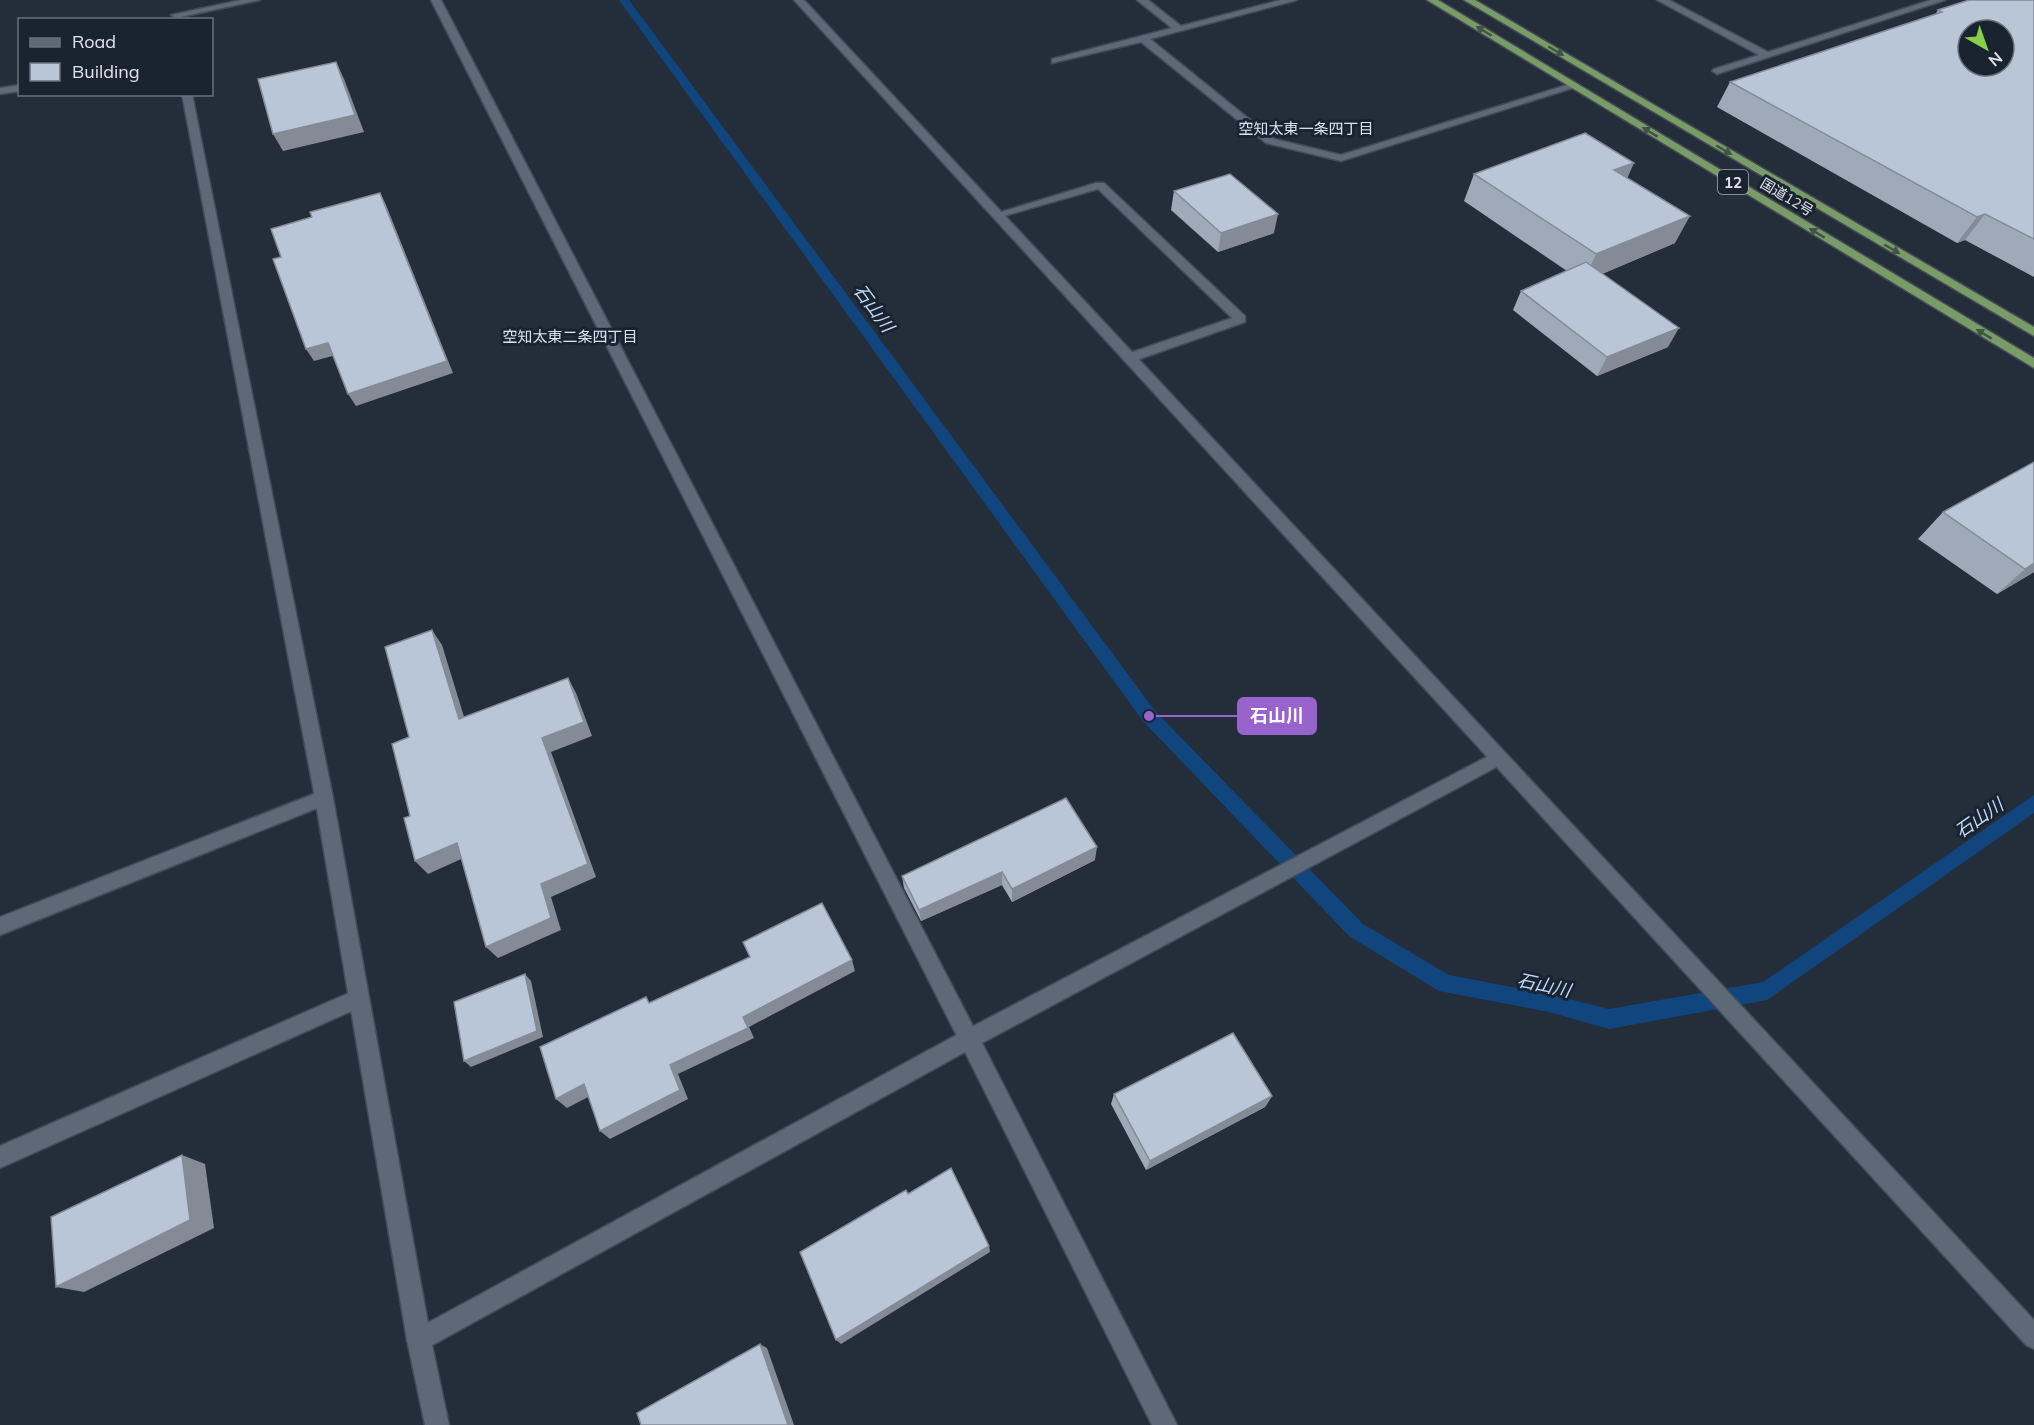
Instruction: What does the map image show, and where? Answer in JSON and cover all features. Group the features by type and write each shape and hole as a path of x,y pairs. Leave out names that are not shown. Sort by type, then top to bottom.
{"highway":[{"name":"国道12号","path":"1432,0 2034,364"},
{"name":"国道12号","path":"1469,0 2034,332"}],"street":[{"path":"175,14 255,0"},
{"path":"435,0 1165,1425"},
{"path":"1142,0 1179,29"},
{"path":"1055,61 1292,0"},
{"path":"1662,0 1767,56"},
{"path":"1718,71 1940,0"},
{"path":"803,1 1129,358 2034,1337"},
{"path":"1142,38 1270,141 1341,158 1574,86"},
{"path":"0,91 18,88"},
{"path":"187,96 324,798 436,1425"},
{"path":"998,215 1100,185 1241,319 1129,358"},
{"path":"419,1340 969,1039 1498,758"},
{"path":"0,926 324,798"},
{"path":"0,1157 358,998"}],"building":[{"path":"1969,0 2034,0 2034,239 1985,214 1977,217 1730,82 1942,12 1938,10"},
{"path":"336,62 355,115 273,134 258,79"},
{"path":"1585,133 1634,163 1614,170 1690,216 1596,254 1474,174"},
{"path":"1230,174 1278,214 1221,233 1174,191"},
{"path":"380,193 447,361 348,394 328,343 306,349 273,259 281,257 271,229 312,217 310,212"},
{"path":"1586,262 1679,328 1607,357 1521,291"},
{"path":"2034,462 2034,563 2025,569 1943,512"},
{"path":"432,630 459,719 568,678 584,722 542,738 588,864 541,884 551,918 486,947 457,843 415,861 404,818 410,816 392,744 409,737 385,647"},
{"path":"1066,798 1097,847 1012,889 1002,872 919,910 902,876"},
{"path":"822,903 852,960 743,1017 748,1028 670,1065 680,1090 600,1131 584,1084 556,1099 540,1047 646,997 649,1003 750,957 743,942"},
{"path":"525,974 537,1031 464,1061 454,1002"},
{"path":"1233,1033 1272,1096 1150,1161 1114,1094"},
{"path":"182,1155 190,1220 56,1287 51,1217"},
{"path":"951,1168 989,1246 836,1340 800,1252 906,1190 908,1194"},
{"path":"760,1344 788,1425 641,1425 637,1413"}],"waterway":[{"name":"石山川","path":"624,0 1149,716 1356,930 1446,984 1549,1003 1609,1019 1767,991 2034,803"}],"place":[{"name":"石山川","path":"1149,716"}],"district":[{"name":"空知太東一条四丁目","path":"1306,128"},
{"name":"空知太東二条四丁目","path":"570,336"}]}
